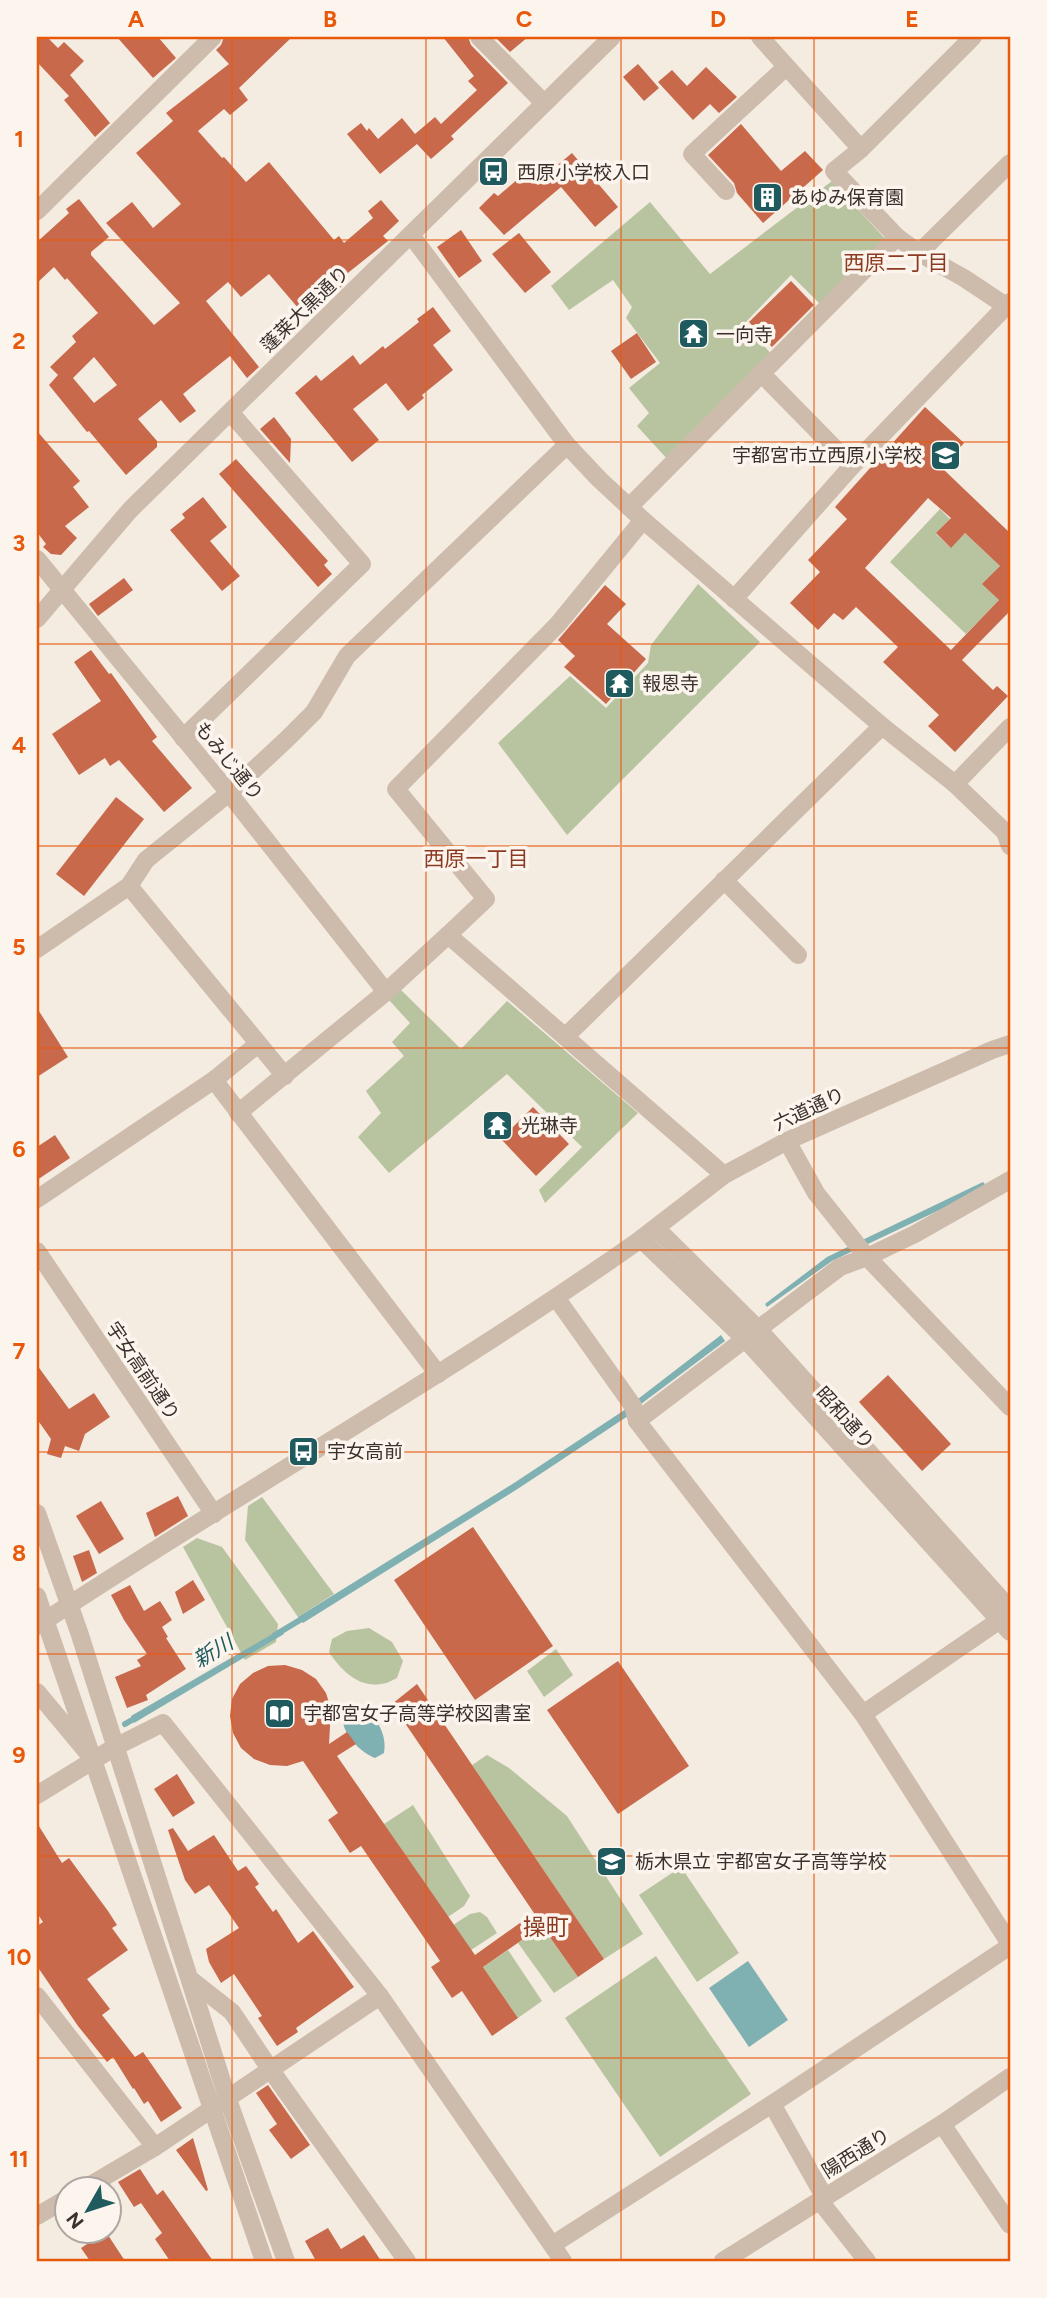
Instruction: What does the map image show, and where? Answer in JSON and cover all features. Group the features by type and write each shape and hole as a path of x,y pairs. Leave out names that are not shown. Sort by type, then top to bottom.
{"street":[{"path":"37,211 213,37"},
{"path":"479,37 544,103"},
{"name":"蓬莱大黒通り","path":"37,619 112,530 612,37"},
{"path":"760,37 861,149"},
{"path":"734,599 852,466 1008,304 919,253 897,237 834,171 861,149 973,37"},
{"path":"726,191 692,154 786,67"},
{"path":"919,253 1010,163"},
{"path":"411,235 567,444 629,507 881,726 955,784 1009,836"},
{"path":"629,507 897,237"},
{"path":"761,373 852,466"},
{"path":"183,738 362,564 230,412"},
{"path":"37,948 129,886 146,860 229,793 314,712 347,656 567,444"},
{"path":"238,1113 386,992 486,899 396,789 558,624 643,520"},
{"name":"もみじ通り","path":"37,559 229,793 386,992"},
{"path":"565,1037 881,726"},
{"path":"955,784 1010,727"},
{"path":"724,880 798,955"},
{"path":"129,886 285,1076"},
{"path":"449,935 724,1175"},
{"path":"37,1199 214,1080 258,1044"},
{"name":"六道通り","path":"41,1624 557,1298 656,1228 724,1175 787,1141 1010,1044"},
{"path":"214,1080 439,1374"},
{"path":"787,1141 816,1192 867,1257 1010,1407"},
{"path":"637,1421 840,1267 867,1257 1006,1188"},
{"name":"昭和通り","path":"656,1228 1008,1618"},
{"name":"昭和通り","path":"641,1239 753,1335"},
{"name":"宇女高前通り","path":"37,1251 214,1514"},
{"path":"552,2245 772,2104 1010,1945 863,1714 637,1421 633,1406 557,1298"},
{"path":"37,1513 70,1605 227,2097 286,2261"},
{"path":"37,1596 41,1624 94,1761 210,2109 264,2261"},
{"path":"863,1714 1008,1618"},
{"path":"37,1692 94,1761"},
{"path":"37,1795 115,1747 163,1723 380,1996 564,2261"},
{"path":"190,1979 232,2011 270,2069 407,2261"},
{"path":"37,1996 155,2147"},
{"path":"105,2176 155,2147 380,1996"},
{"name":"陽西通り","path":"723,2261 942,2124 1010,2077"},
{"path":"772,2104 822,2199 867,2261"},
{"path":"942,2124 1010,2225"}],"green space":[{"name":"一向寺","path":"832,181 889,243 824,308 791,275 744,324 775,358 670,462 637,426 649,413 629,388 660,363 626,318 632,307 613,280 569,310 551,286 650,202 710,274"},
{"path":"940,509 950,519 936,534 950,547 965,533 1000,566 983,584 999,600 966,634 890,562"},
{"path":"698,584 760,642 567,835 498,743 570,676 606,708 648,663 651,645"},
{"path":"401,990 461,1049 507,1001 638,1113 545,1203 539,1190 582,1147 507,1074 389,1173 358,1137 381,1113 366,1091 404,1056 392,1042 410,1023 389,1000"},
{"path":"262,1497 334,1594 298,1617 245,1540 248,1506"},
{"path":"197,1538 222,1547 278,1624 276,1642 245,1660 183,1547"},
{"path":"369,1628 392,1642 403,1661 397,1678 373,1684 357,1680 344,1671 329,1652 332,1639 347,1631"},
{"path":"556,1649 573,1675 544,1697 527,1671"},
{"path":"487,1755 509,1768 567,1816 643,1934 604,1959 472,1765"},
{"path":"413,1805 470,1896 464,1906 448,1917 384,1824"},
{"path":"681,1867 739,1953 697,1982 639,1895"},
{"path":"480,1912 487,1917 497,1933 471,1950 453,1925 470,1914"},
{"path":"542,1926 578,1977 554,1993 518,1943"},
{"path":"508,1950 542,2001 518,2018 483,1967"},
{"path":"656,1956 751,2094 660,2157 565,2018"}],"water":[{"path":"983,1182 988,1187 832,1261 767,1307 765,1304 827,1257"},
{"path":"721,1335 725,1341 641,1404 638,1399"},
{"path":"626,1409 628,1416 519,1488 303,1623 298,1617 514,1483"},
{"path":"281,1629 284,1634 134,1723 131,1716"},
{"path":"347,1704 363,1709 376,1720 385,1744 384,1753 375,1758 354,1743 343,1720"},
{"path":"748,1961 788,2020 749,2047 709,1988"}],"building":[{"path":"37,37 47,37 58,48 64,42 84,61 70,75 110,123 95,137 64,100 69,96 37,62"},
{"path":"117,37 158,37 176,58 153,78"},
{"path":"224,37 292,37 239,88 248,100 230,115 224,109 198,131 246,182 269,162 334,240 339,236 344,243 373,218 368,211 381,200 399,221 383,236 388,241 344,276 347,281 330,298 322,289 299,309 269,274 241,297 228,282 206,301 259,367 247,378 230,356 183,394 196,411 180,423 161,400 138,419 157,441 157,447 126,475 49,385 58,375 50,367 76,342 72,336 98,313 54,267 37,283 37,242 69,213 66,209 79,199 109,237 91,252 91,255 154,325 180,303 106,223 132,202 153,228 181,204 136,153 173,121 166,113 229,64 216,50","holes":["94,357 117,385 94,403 73,378"]},
{"path":"443,37 468,37 471,45 508,83 451,136 454,139 431,159 417,144 380,174 347,134 361,123 378,139 402,118 415,134 435,117 441,124 477,90 468,81 474,76"},
{"path":"495,37 528,37 510,52"},
{"path":"638,64 659,88 644,101 623,77"},
{"path":"706,67 737,97 719,113 710,104 693,120 658,82 672,70 687,86"},
{"name":"あゆみ保育園","path":"741,124 781,171 805,151 823,170 763,223 737,193 734,183 708,155"},
{"path":"572,153 618,207 595,227 561,187 504,235 479,208 494,193 498,196 526,172 536,183"},
{"path":"461,230 482,261 459,278 437,247"},
{"path":"519,233 551,272 525,293 492,254"},
{"path":"791,281 814,305 772,347 749,322"},
{"path":"433,307 451,331 433,345 453,370 422,395 424,398 408,411 386,383 353,409 379,440 352,462 295,393 316,375 321,381 353,355 360,365 419,322 417,319"},
{"path":"637,333 656,362 631,379 611,351"},
{"path":"925,407 964,443 942,468 1010,533 1010,611 962,660 993,690 997,686 1008,696 955,752 928,726 939,715 883,662 898,647 856,607 843,620 834,613 818,630 790,603 820,572 808,560 847,519 835,507","holes":["928,498 951,518 936,533 951,548 965,533 1000,566 982,584 999,600 951,650 865,568"]},
{"path":"274,417 291,439 290,463 260,429"},
{"path":"37,431 80,481 73,487 89,507 65,526 77,538 61,555 51,554 43,547 46,544 37,532"},
{"path":"236,459 328,561 324,565 332,574 318,587 219,474"},
{"path":"203,497 227,527 210,541 240,576 222,591 170,530 185,518 182,514"},
{"path":"124,578 133,590 98,616 89,604"},
{"path":"605,585 626,604 607,624 646,659 606,704 564,667 575,656 558,640"},
{"path":"91,650 157,737 152,741 192,788 164,812 119,760 110,766 105,758 79,775 52,734 101,701 74,662"},
{"path":"116,797 144,819 84,896 56,874"},
{"path":"37,1008 68,1057 37,1077"},
{"path":"533,1107 569,1144 536,1176 501,1139"},
{"path":"55,1135 70,1158 37,1180 37,1147"},
{"path":"37,1365 69,1409 94,1393 110,1417 85,1434 79,1451 65,1446 61,1458 47,1454 51,1439 37,1419"},
{"path":"888,1375 951,1444 922,1471 859,1402"},
{"path":"178,1496 188,1516 155,1537 146,1513"},
{"path":"101,1501 124,1539 99,1554 76,1516"},
{"path":"473,1527 553,1646 475,1700 394,1580"},
{"path":"89,1550 97,1573 82,1582 73,1556"},
{"path":"193,1580 205,1600 183,1614 175,1592"},
{"path":"130,1585 144,1611 160,1601 172,1620 162,1627 168,1637 166,1638 186,1669 146,1695 148,1700 127,1708 115,1677 141,1666 137,1660 147,1654 111,1595"},
{"path":"618,1661 689,1766 618,1814 547,1710"},
{"path":"285,1665 302,1670 316,1679 326,1693 331,1709 329,1744 347,1732 356,1744 337,1756 475,1955 534,1913 392,1704 417,1684 604,1959 578,1977 542,1926 483,1967 518,2018 492,2036 462,1991 452,1998 431,1967 440,1961 361,1846 350,1853 328,1820 338,1813 303,1761 287,1766 270,1765 254,1759 241,1748 233,1733 230,1716 232,1699 240,1684 253,1673 268,1666"},
{"path":"177,1774 195,1803 173,1817 154,1789"},
{"path":"37,1823 62,1863 69,1858 108,1911 117,1925 112,1928 128,1950 87,1979 110,2009 102,2015 135,2057 143,2052 182,2108 161,2122 148,2101 144,2104 113,2057 107,2062 78,2026 37,1966 37,1926 43,1922 37,1913"},
{"path":"173,1828 188,1851 214,1835 238,1871 246,1866 259,1884 255,1887 273,1912 276,1909 298,1943 313,1931 354,1987 296,2028 298,2032 277,2046 258,2018 262,2016 234,1974 221,1983 209,1962 206,1949 239,1928 209,1885 195,1894 185,1880 168,1830"},
{"path":"268,2085 310,2145 291,2159 269,2130 277,2124 256,2093"},
{"path":"193,2138 208,2190 206,2191 176,2150"},
{"path":"140,2169 157,2195 163,2190 213,2261 170,2261 155,2239 162,2233 141,2203 134,2207 122,2188 122,2180"},
{"path":"328,2228 341,2249 364,2235 381,2261 316,2261 305,2241"},
{"path":"115,2246 125,2261 90,2261 81,2248"}],"waterway":[{"name":"新川","path":"275,1635 305,1617"},
{"name":"新川","path":"125,1724 139,1716"}],"place":[{"name":"西原小学校入口","path":"494,172"},
{"name":"あゆみ保育園","path":"767,197"},
{"name":"一向寺","path":"693,334"},
{"name":"宇都宮市立西原小学校","path":"945,455"},
{"name":"報恩寺","path":"619,683"},
{"name":"光琳寺","path":"498,1125"},
{"name":"宇女高前","path":"304,1451"},
{"name":"宇都宮女子高等学校図書室","path":"280,1713"},
{"name":"栃木県立 宇都宮女子高等学校","path":"612,1861"}],"district":[{"name":"西原二丁目","path":"896,262"},
{"name":"西原一丁目","path":"476,858"},
{"name":"操町","path":"546,1927"}]}
